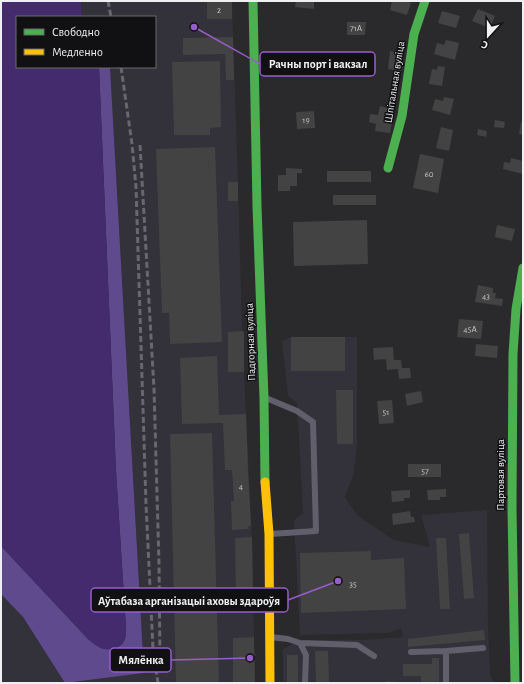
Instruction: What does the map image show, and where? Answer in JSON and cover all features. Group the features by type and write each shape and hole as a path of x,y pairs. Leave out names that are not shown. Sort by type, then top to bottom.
{"street":[{"name":"Падгорная вуліца","path":"252,1 264,398 264,472 269,534 270,683"},
{"name":"Шпітальная вуліца","path":"388,168 402,116 414,34 425,1"},
{"name":"Партовая вуліца","path":"515,683 519,658 515,508 516,354 523,268"}],"lane":[{"path":"264,398 297,411 313,422 316,531 295,534 269,534"},
{"path":"270,637 288,639 300,643 357,645 374,656"},
{"path":"300,643 306,655 305,683"},
{"path":"411,652 483,648"},
{"path":"446,651 446,683"}],"shaded area":[{"path":"1,1 81,1 82,16 16,16 16,68 99,68 116,471 126,628 124,642 113,649 101,648 94,644 1,546"},
{"path":"81,1 232,1 242,331 244,332 244,372 252,537 255,683 65,683 144,673 110,68 156,68 156,16 82,16"},
{"path":"99,68 110,68 144,673 65,683 23,617 1,594 1,546 88,639 104,649 117,648 124,641 126,628 116,471"},
{"path":"291,337 357,337 357,443 354,473 345,497 357,515 394,540 430,547 421,515 487,510 490,675 494,683 283,683 283,649 300,640 361,640 403,637 401,629 388,633 300,635 294,520 303,513 297,403 288,396 282,341"},
{"path":"1,594 23,617 65,683 1,683"}],"building":[{"path":"207,1 232,1 232,19 207,19"},
{"path":"296,1 314,1 314,9 295,7"},
{"path":"392,1 405,1 411,3 407,15 390,10"},
{"path":"478,9 495,16 490,28 472,21"},
{"path":"442,11 460,16 456,28 438,23"},
{"path":"347,22 366,22 365,35 347,35"},
{"path":"233,37 234,80 226,80 225,54 183,55 183,38"},
{"path":"446,40 459,43 455,60 434,54 437,43 444,45"},
{"path":"390,51 403,53 401,71 388,69"},
{"path":"220,61 221,127 210,128 210,135 174,135 172,62"},
{"path":"438,66 445,67 442,86 429,84 432,69 437,70"},
{"path":"444,97 454,99 450,115 432,110 435,99 443,101"},
{"path":"380,106 394,111 390,133 375,131 376,124 369,122 370,114 378,115"},
{"path":"314,111 315,128 297,129 296,112"},
{"path":"495,120 505,122 504,128 494,127"},
{"path":"521,122 523,122 523,135 519,134"},
{"path":"441,127 453,130 449,151 436,148"},
{"path":"478,129 487,131 486,137 477,135"},
{"path":"215,147 222,342 170,344 169,313 162,313 156,149"},
{"path":"420,154 444,159 438,193 413,188"},
{"path":"511,158 523,161 523,174 503,169 504,162 510,163"},
{"path":"286,168 302,169 302,173 297,173 297,186 290,186 290,191 278,191 278,175 286,175"},
{"path":"327,171 371,171 371,182 327,182"},
{"path":"228,182 238,182 238,201 228,201"},
{"path":"333,195 376,195 376,205 333,205"},
{"path":"367,220 368,264 294,266 293,222"},
{"path":"497,225 515,229 512,241 495,237"},
{"path":"478,285 493,288 493,293 496,293 495,298 503,299 502,306 475,302"},
{"path":"459,319 483,321 481,339 457,337"},
{"path":"228,332 244,332 244,372 228,372"},
{"path":"291,337 345,337 345,371 291,371"},
{"path":"476,344 498,346 497,358 475,356"},
{"path":"393,347 394,360 401,360 402,368 410,368 411,378 399,379 398,369 387,370 386,359 374,360 373,348"},
{"path":"217,356 219,415 246,414 251,526 248,526 249,529 232,530 231,501 234,501 232,470 225,470 223,423 182,424 180,358"},
{"path":"336,390 353,390 353,444 337,444"},
{"path":"421,391 423,402 407,406 405,394"},
{"path":"392,400 394,423 379,424 377,401"},
{"path":"212,433 219,683 176,683 170,434"},
{"path":"408,464 441,464 441,477 408,477"},
{"path":"446,489 446,497 440,497 440,500 428,500 427,490"},
{"path":"410,490 410,498 404,498 404,501 392,502 391,491"},
{"path":"410,511 411,517 414,517 415,522 393,525 392,514"},
{"path":"469,533 474,598 464,599 459,534"},
{"path":"252,537 253,601 236,601 235,538"},
{"path":"436,538 446,538 450,609 440,609"},
{"path":"371,551 371,560 404,558 406,609 301,613 300,553"},
{"path":"484,630 485,640 408,647 408,639"},
{"path":"254,637 255,683 233,683 233,638"},
{"path":"315,651 328,651 329,683 316,683"},
{"path":"287,655 298,655 298,683 287,683"},
{"path":"432,658 439,658 439,683 421,683 421,676 403,676 403,664 432,664"},
{"path":"387,681 400,682 400,683 387,683"}],"railway":[{"path":"108,1 111,16"},
{"path":"121,68 132,144 136,187 146,504 153,649 158,683"},
{"path":"140,145 154,389 160,661"}],"traffic: fast":[{"path":"253,1 265,482"},
{"path":"388,168 402,116 414,34 425,1"},
{"path":"515,683 512,508 513,354 516,309 523,268"}],"traffic: slow":[{"path":"265,482 269,534 270,683"}],"place":[{"name":"Рачны порт і вакзал","path":"194,27"},
{"name":"Аўтабаза арганізацыі аховы здароўя","path":"338,581"},
{"name":"Мялёнка","path":"250,658"}]}
